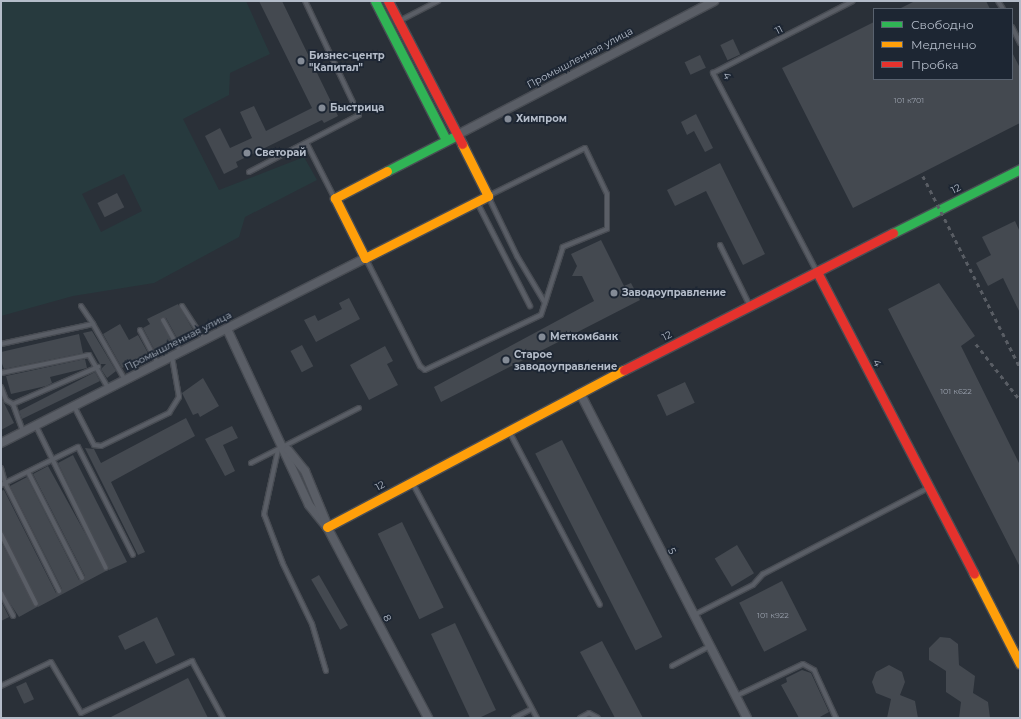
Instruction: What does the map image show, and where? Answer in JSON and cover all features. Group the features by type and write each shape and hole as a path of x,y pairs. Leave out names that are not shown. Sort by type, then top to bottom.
{"street":[{"path":"375,1 446,140"},
{"path":"388,1 488,196"},
{"name":"Промышленная улица","path":"334,198 714,1"},
{"path":"388,26 398,21"},
{"name":"12","path":"327,527 580,393 1020,169"},
{"name":"Промышленная улица","path":"1,444 488,196"},
{"path":"334,198 365,258"},
{"name":"4","path":"817,272 1020,664"},
{"path":"227,329 281,448 309,505 327,527"},
{"name":"5","path":"580,393 747,718"},
{"path":"281,448 305,471 327,527"},
{"name":"8","path":"327,527 428,718"}],"lane":[{"path":"249,172 307,144 359,115 305,1"},
{"path":"398,21 438,1"},
{"name":"11","path":"713,73 853,1"},
{"path":"1013,29 1020,43"},
{"name":"4","path":"713,73 817,272"},
{"path":"307,144 334,198"},
{"path":"365,258 420,366 425,370 542,315 546,303 563,247 607,229 607,194 585,148 488,196 546,303"},
{"path":"477,202 530,306"},
{"path":"720,245 750,306"},
{"path":"81,306 125,380"},
{"path":"182,306 204,340"},
{"path":"163,320 181,352"},
{"path":"1,344 93,324"},
{"path":"140,330 158,364"},
{"path":"1,373 83,355 89,355 98,367 109,389"},
{"path":"74,406 94,445 101,446 169,413 179,397 172,357"},
{"path":"13,404 98,367"},
{"path":"1,387 6,400 13,404 23,432"},
{"path":"1,403 6,400"},
{"path":"251,463 359,408"},
{"path":"36,426 51,460 106,568"},
{"path":"509,430 600,605"},
{"path":"3,484 78,447 132,555"},
{"path":"281,448 264,514 283,564 312,624 326,671"},
{"path":"1,468 3,484 59,591"},
{"path":"28,472 82,578"},
{"path":"412,482 530,710 537,718"},
{"path":"694,615 753,585 763,574 928,487"},
{"path":"1,534 36,604"},
{"path":"1,593 13,616"},
{"path":"672,666 710,646"},
{"path":"1,686 51,662 81,713 192,661 223,718"},
{"path":"736,696 804,664 814,670 836,718"},
{"path":"514,718 530,710"},
{"path":"580,718 589,713 598,718"}],"green space":[{"path":"1,1 246,1 270,54 230,73 229,95 183,119 219,190 304,157 317,180 245,217 239,237 154,283 73,296 1,316","holes":["124,174 142,211 101,232 82,194"]}],"building":[{"path":"259,1 282,1 338,116 324,123 322,120 236,162 238,167 224,174 205,136 220,128 230,148 252,138 240,112 254,106 266,131 312,108"},
{"path":"915,1 986,1 990,8 901,8"},
{"path":"873,22 873,80 1013,80 1013,54 1020,68 1020,123 853,208 782,68"},
{"path":"733,39 740,54 727,60 720,45"},
{"path":"700,55 706,68 691,75 685,62"},
{"path":"696,114 713,148 705,152 694,131 687,135 681,122"},
{"path":"720,163 765,254 743,265 706,191 675,206 667,190"},
{"path":"117,193 124,207 105,217 97,203"},
{"path":"1015,221 1020,232 1020,313 1003,278 988,286 976,263 991,255 982,237"},
{"path":"601,240 624,286 631,283 640,300 441,402 434,387 594,301 582,276 572,276 577,266 571,254"},
{"path":"939,283 975,336 961,346 1020,465 1020,567 888,309"},
{"path":"349,298 360,319 316,342 304,320 315,315 318,321 342,309 339,303"},
{"path":"178,304 193,330 177,338 166,318 161,317 171,342 155,351 143,328 150,324 147,319"},
{"path":"120,324 129,340 138,335 148,353 122,368 103,334"},
{"path":"92,331 116,371 107,378 101,369 106,364 100,364 83,333"},
{"path":"79,334 83,353 4,369 1,361 1,352"},
{"path":"302,345 313,366 302,372 291,351"},
{"path":"385,346 393,361 387,364 398,385 369,400 350,365"},
{"path":"85,359 87,368 50,377 52,383 46,386 11,394 6,376"},
{"path":"95,372 100,381 22,419 19,411"},
{"path":"203,378 219,406 200,417 198,413 193,415 182,393"},
{"path":"685,382 695,403 667,416 657,395"},
{"path":"1,397 14,423 1,430"},
{"path":"186,418 195,436 111,482 145,552 138,555 85,448 94,449 101,463"},
{"path":"232,426 238,438 223,445 235,471 225,476 205,439"},
{"path":"562,440 662,637 636,651 535,454"},
{"path":"73,455 127,562 109,570 58,463"},
{"path":"48,466 106,571 38,607 1,531 1,491 4,490 56,593 61,594 62,589 10,486 27,477 79,580 84,581 85,576 33,474"},
{"path":"402,522 444,607 419,619 378,534"},
{"path":"1,542 37,607 19,617 1,590"},
{"path":"737,545 754,573 732,587 715,558"},
{"path":"319,575 348,625 340,630 311,580"},
{"path":"782,581 807,630 764,652 739,603"},
{"path":"1,601 9,617 1,621"},
{"path":"157,617 175,655 156,664 144,641 125,650 118,636"},
{"path":"455,623 496,710 479,718 470,718 431,634"},
{"path":"940,637 950,638 958,644 959,665 975,676 973,693 988,702 990,718 959,718 961,702 946,692 946,671 929,660 929,648"},
{"path":"602,641 643,718 615,718 580,652"},
{"path":"889,665 902,672 905,682 900,695 915,701 918,718 887,718 891,699 876,693 872,682 876,672"},
{"path":"802,670 811,673 829,712 818,718 799,718 781,685 787,682 786,678"},
{"path":"188,678 208,718 109,718"},
{"path":"26,682 34,699 24,704 16,687"}],"railway":[{"path":"923,176 1020,367"},
{"path":"976,344 1020,400"}],"traffic: fast":[{"path":"375,1 446,140"},
{"path":"387,171 457,135"},
{"path":"893,233 1020,169"}],"traffic: slow":[{"path":"387,171 335,198 365,258 488,196 462,144"},
{"path":"327,527 624,370"},
{"path":"974,574 1020,664"}],"traffic: jam":[{"path":"388,1 462,144"},
{"path":"624,370 893,233"},
{"path":"817,272 974,574"}],"place":[{"name":"Бизнес-центр \"Капитал\"","path":"301,61"},
{"name":"Быстрица","path":"322,108"},
{"name":"Химпром","path":"508,119"},
{"name":"Светорай","path":"247,153"},
{"name":"Заводоуправление","path":"614,293"},
{"name":"Меткомбанк","path":"542,337"},
{"name":"Старое заводоуправление","path":"506,360"}]}
